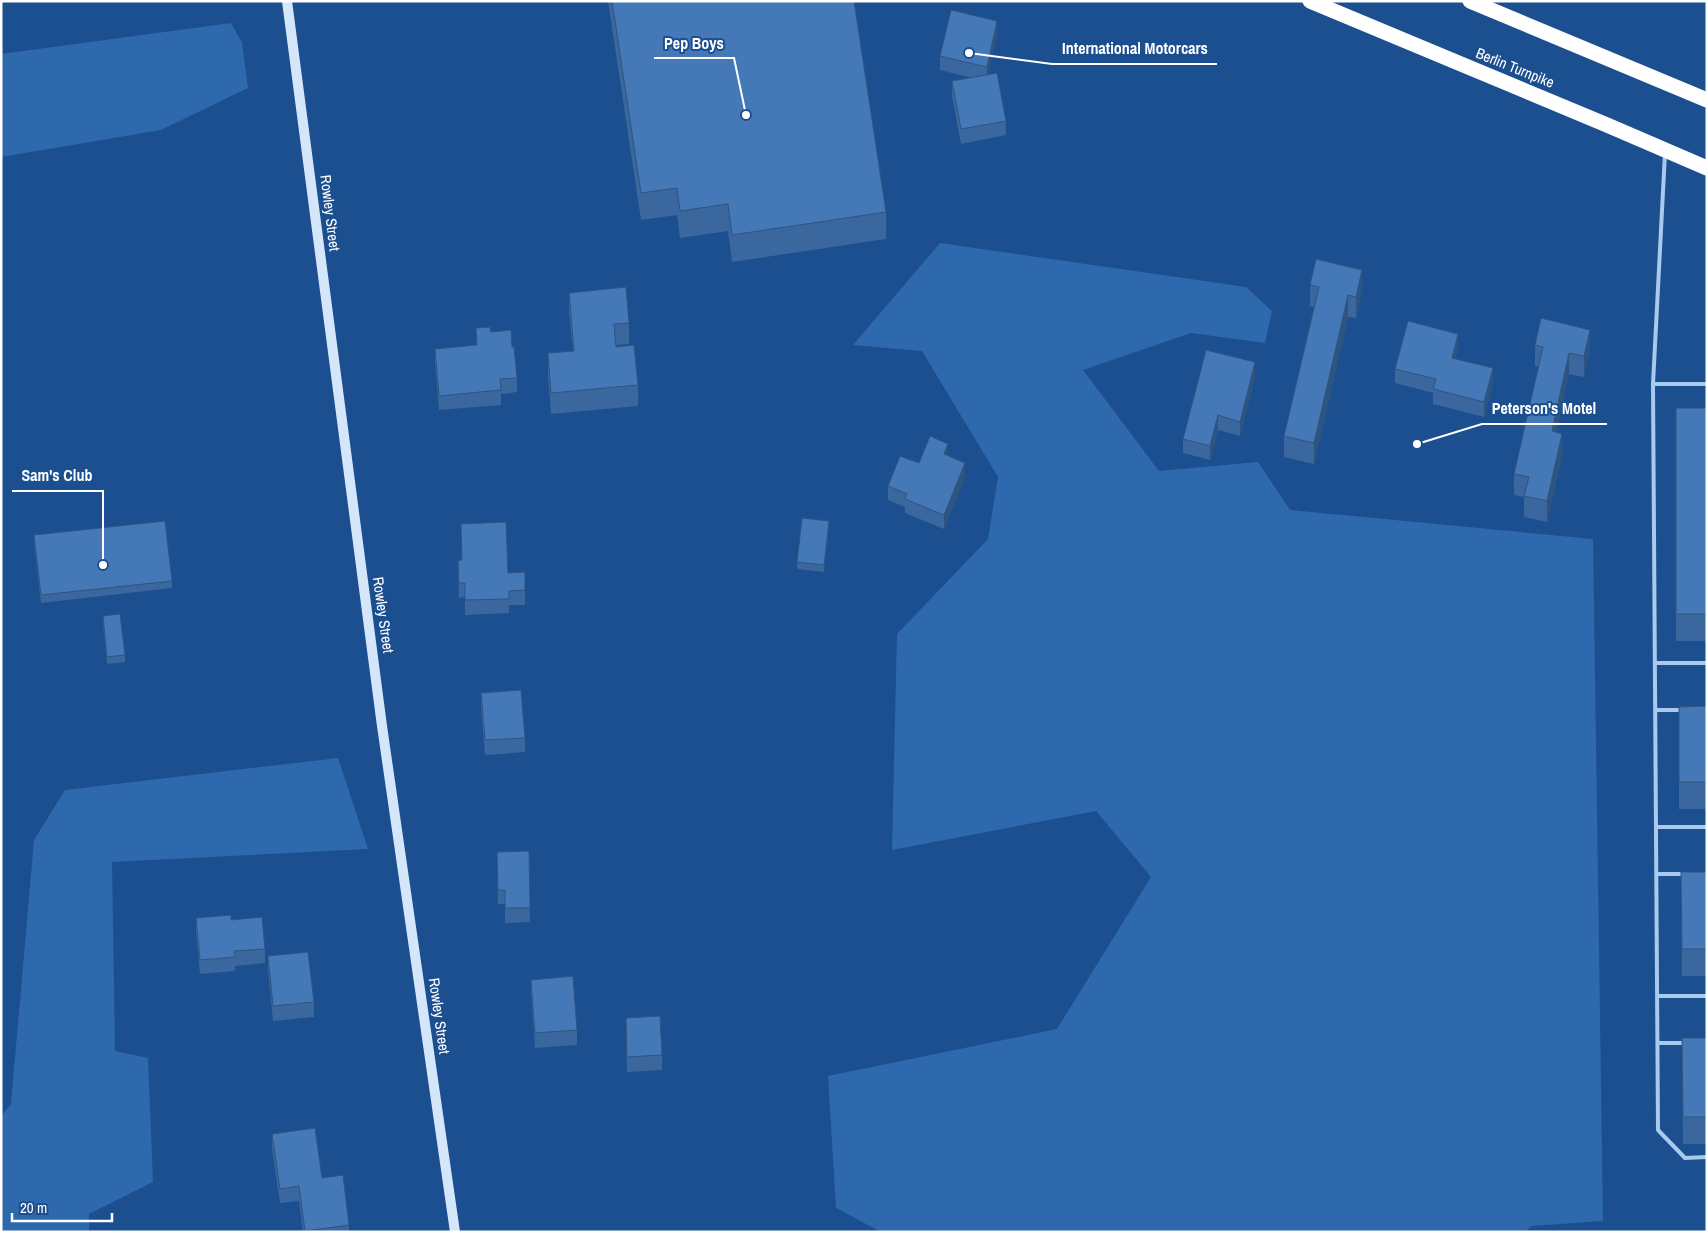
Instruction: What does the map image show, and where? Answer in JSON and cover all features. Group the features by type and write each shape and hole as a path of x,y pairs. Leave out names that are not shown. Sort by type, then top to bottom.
{"highway":[{"name":"Berlin Turnpike","path":"1310,1 1707,168"},
{"path":"1470,1 1707,100"}],"street":[{"name":"Rowley Street","path":"287,1 381,716 455,1232"}],"lane":[{"path":"1665,151 1653,384 1658,1130 1685,1158 1707,1157"},
{"path":"1653,384 1707,384"},
{"path":"1656,663 1707,663"},
{"path":"1656,710 1690,710"},
{"path":"1656,827 1707,826"},
{"path":"1657,874 1687,874"},
{"path":"1658,996 1707,996"},
{"path":"1658,1043 1687,1043"}],"shaded area":[{"path":"231,23 242,43 248,88 161,130 1,157 1,54"},
{"path":"940,243 1246,287 1272,311 1265,343 1191,333 1083,370 1159,471 1258,462 1290,510 1593,539 1603,1221 1531,1226 1526,1232 881,1232 836,1208 828,1076 1057,1029 1151,877 1096,811 892,850 897,634 988,539 998,477 922,351 853,345"},
{"path":"338,758 368,849 112,862 115,1051 148,1058 153,1182 89,1214 89,1232 1,1232 1,1116 11,1104 34,840 65,790"}],"building":[{"path":"612,1 854,1 886,212 732,235 728,204 680,211 677,188 641,193"},
{"path":"951,10 997,21 987,67 940,56"},
{"path":"997,73 1006,121 961,129 952,81"},
{"path":"1316,259 1362,270 1356,297 1348,295 1314,443 1284,436 1319,287 1310,285"},
{"path":"626,287 629,323 614,324 616,347 634,345 638,385 551,393 548,353 574,351 569,293"},
{"path":"1541,318 1590,330 1584,356 1569,353 1552,431 1562,434 1547,501 1524,496 1529,477 1514,474 1543,347 1535,345"},
{"path":"1408,321 1458,334 1452,358 1493,368 1484,402 1433,389 1436,379 1395,369"},
{"path":"490,327 491,332 511,330 517,378 500,379 501,390 439,396 435,349 477,345 476,328"},
{"path":"1206,350 1255,362 1240,422 1218,415 1210,446 1183,439"},
{"path":"1676,408 1707,408 1707,614 1676,614"},
{"path":"930,436 948,444 944,454 965,463 944,515 905,499 907,494 888,486 900,456 919,463"},
{"path":"802,518 829,521 824,565 797,562"},
{"path":"165,521 172,581 41,595 34,535"},
{"path":"506,522 508,573 525,572 525,590 509,591 509,599 465,600 465,583 459,583 458,561 462,560 461,524"},
{"path":"120,614 125,655 107,657 103,616"},
{"path":"521,690 525,738 485,740 481,693"},
{"path":"1707,706 1707,782 1679,782 1679,707"},
{"path":"529,851 530,908 505,908 505,890 498,890 497,852"},
{"path":"1681,872 1707,872 1707,949 1682,949"},
{"path":"231,915 231,920 262,917 265,949 234,951 235,957 200,960 196,918"},
{"path":"308,952 314,1002 273,1006 268,956"},
{"path":"573,976 577,1030 535,1033 531,980"},
{"path":"660,1016 662,1055 627,1057 626,1018"},
{"path":"1682,1038 1707,1038 1707,1117 1683,1117"},
{"path":"315,1128 322,1178 343,1175 349,1225 305,1231 299,1186 280,1189 272,1134"}],"place":[{"name":"International Motorcars","path":"969,53"},
{"name":"Pep Boys","path":"746,115"},
{"name":"Peterson's Motel","path":"1417,444"},
{"name":"Sam's Club","path":"103,565"}]}
